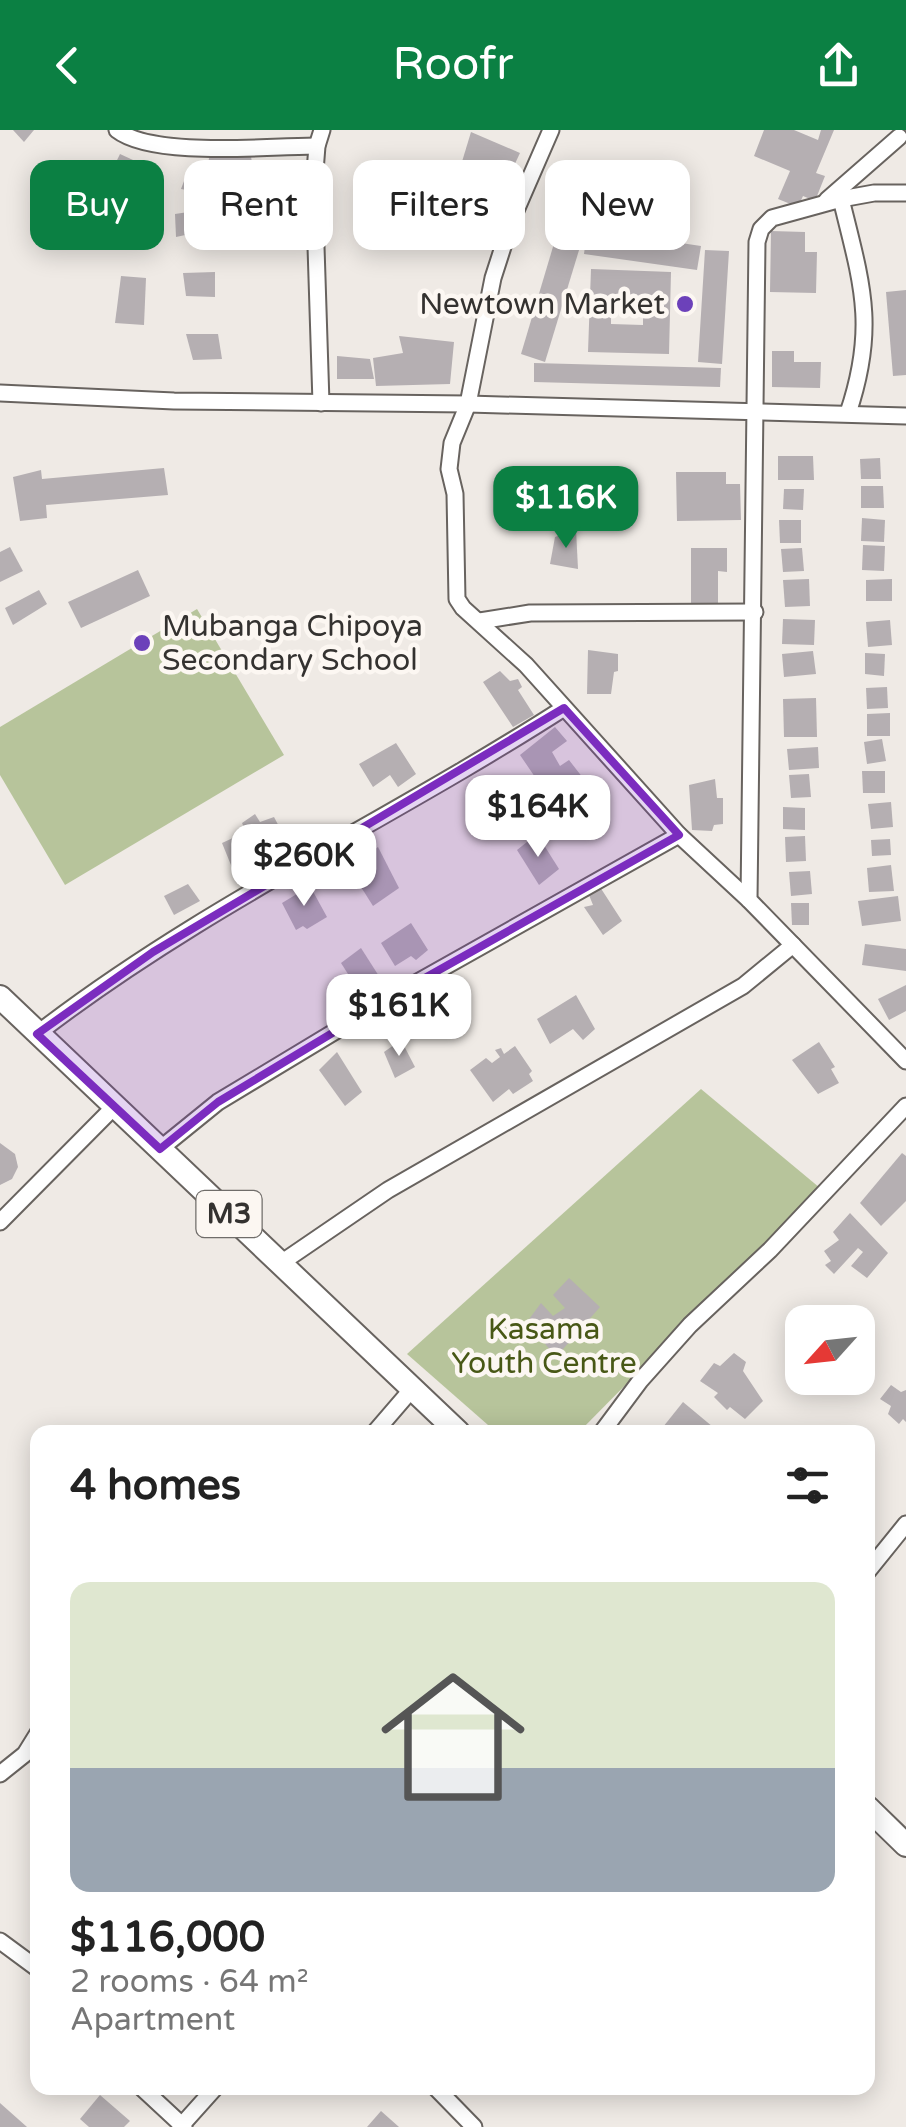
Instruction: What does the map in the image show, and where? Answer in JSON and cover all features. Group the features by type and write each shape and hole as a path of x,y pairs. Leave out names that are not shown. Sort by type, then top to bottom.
{"main road":[{"name":"M3","path":"0,996 451,1425"},
{"path":"875,1815 906,1844"}],"street":[{"path":"117,130 144,143 178,147 320,138 314,184 321,403"},
{"path":"552,130 511,222 494,278 468,404 452,443 455,588 463,608 526,665 679,835 794,945 906,1061"},
{"path":"883,130 902,139"},
{"path":"822,205 868,160 902,139"},
{"path":"748,900 758,242 761,229 772,218 874,192 906,193"},
{"path":"841,199 866,320 863,360 848,413"},
{"path":"0,393 174,401 468,404 906,416"},
{"path":"480,621 530,613 755,612"},
{"path":"37,1034 93,990 152,952 456,776 564,708"},
{"path":"160,1149 218,1102 406,988 679,835"},
{"path":"281,1263 388,1190 743,986 794,945"},
{"path":"0,1222 115,1106"},
{"path":"607,1425 690,1324 782,1238 906,1106"},
{"path":"381,1425 412,1389"},
{"path":"875,1562 906,1524"},
{"path":"0,1774 30,1746"},
{"path":"0,1941 30,1963"},
{"path":"149,2095 182,2126 209,2095"},
{"path":"443,2095 472,2126"}],"highlighted area":[{"path":"564,708 679,835 407,988 218,1102 160,1149 37,1034 153,952"}],"green space":[{"path":"197,609 284,755 65,885 0,775 0,727"},
{"name":"Kasama Youth Centre","path":"701,1089 820,1188 586,1425 488,1425 407,1354"}],"building":[{"path":"13,130 34,130 24,142"},
{"path":"764,130 794,130 818,140 821,130 834,130 816,173 825,176 815,201 803,196 798,207 778,199 790,171 754,156"},
{"path":"471,132 520,153 517,160 463,160"},
{"path":"210,151 251,156 252,160 209,160"},
{"path":"184,213 184,235 176,237 175,214"},
{"path":"771,231 805,232 805,252 817,252 816,293 770,292"},
{"path":"690,244 701,246 697,270 584,254 584,250 690,250"},
{"path":"552,250 579,250 545,362 521,354"},
{"path":"705,250 729,251 722,364 698,362"},
{"path":"591,269 671,272 669,354 588,352","holes":["611,301 643,302 643,325 611,324"]},
{"path":"215,272 215,297 186,296 183,273"},
{"path":"121,276 146,278 144,325 115,323"},
{"path":"906,290 906,375 893,376 886,292"},
{"path":"186,334 218,334 222,359 193,360"},
{"path":"399,336 454,342 450,384 376,386 373,358 403,353"},
{"path":"772,351 794,351 794,362 821,362 820,388 772,387"},
{"path":"337,356 370,359 374,379 337,379"},
{"path":"534,363 721,368 720,387 534,382"},
{"path":"778,456 813,456 814,480 778,480"},
{"path":"880,458 881,479 861,479 860,459"},
{"path":"164,468 168,495 46,505 47,518 20,521 13,477 41,470 42,479"},
{"path":"676,472 726,472 726,484 740,484 741,520 677,521"},
{"path":"861,486 883,486 884,508 861,508"},
{"path":"784,489 804,489 803,510 783,509"},
{"path":"862,518 885,520 884,542 861,541"},
{"path":"779,520 801,520 801,543 780,543"},
{"path":"576,529 578,569 550,564 555,537"},
{"path":"863,545 885,546 884,571 862,570"},
{"path":"10,547 23,571 0,582 0,552"},
{"path":"691,548 727,548 727,572 718,571 718,613 691,612"},
{"path":"802,548 804,571 783,572 781,549"},
{"path":"138,570 150,596 81,628 68,602"},
{"path":"809,579 810,606 785,607 783,580"},
{"path":"892,579 892,601 866,601 866,580"},
{"path":"39,590 47,604 13,625 5,608"},
{"path":"783,619 815,620 814,645 782,644"},
{"path":"890,620 892,645 868,647 866,622"},
{"path":"588,650 618,654 611,694 587,694"},
{"path":"813,651 816,674 784,677 782,654"},
{"path":"865,653 885,654 884,676 865,674"},
{"path":"500,671 510,681 518,679 522,687 518,690 534,715 513,727 483,682"},
{"path":"887,687 888,708 867,709 866,688"},
{"path":"816,698 817,737 784,737 783,699"},
{"path":"890,713 890,736 867,736 867,714"},
{"path":"555,727 567,741 552,752 560,766 569,760 583,778 552,802 520,755"},
{"path":"882,739 886,761 867,764 864,742"},
{"path":"396,743 416,774 398,787 390,775 373,787 359,764"},
{"path":"818,747 819,768 789,770 787,749"},
{"path":"862,771 885,771 885,793 863,793"},
{"path":"809,774 811,797 791,798 789,775"},
{"path":"715,779 717,798 723,798 723,824 714,825 712,831 692,830 689,785"},
{"path":"891,802 893,827 871,829 868,804"},
{"path":"783,807 805,808 805,830 783,829"},
{"path":"255,814 260,822 274,817 292,851 233,870 222,843 246,832 242,823"},
{"path":"537,834 559,869 539,885 517,850"},
{"path":"805,836 806,861 786,862 785,837"},
{"path":"890,839 891,855 872,856 871,840"},
{"path":"378,847 399,888 373,906 349,868"},
{"path":"891,865 894,891 869,892 867,868"},
{"path":"810,871 812,894 791,896 789,872"},
{"path":"188,884 200,901 174,915 164,896"},
{"path":"310,886 327,917 307,929 303,926 296,930 282,903"},
{"path":"600,887 622,921 603,935 584,907 593,905 589,895"},
{"path":"898,896 901,921 862,926 858,901"},
{"path":"791,903 809,903 809,925 792,925"},
{"path":"411,923 428,950 416,960 411,956 395,966 381,943"},
{"path":"865,944 906,949 906,971 862,965"},
{"path":"361,948 384,984 362,996 341,963"},
{"path":"906,985 906,1011 889,1020 878,999"},
{"path":"576,995 595,1029 583,1040 573,1029 550,1044 537,1019"},
{"path":"401,1040 415,1067 395,1078 384,1052"},
{"path":"819,1042 835,1067 831,1069 839,1083 818,1094 792,1060"},
{"path":"515,1046 532,1071 529,1074 533,1081 513,1094 509,1089 493,1102 470,1070 486,1058 492,1063 500,1057 495,1050 501,1048 504,1054"},
{"path":"337,1052 362,1092 345,1106 319,1070"},
{"path":"0,1143 15,1154 18,1167 12,1179 0,1185"},
{"path":"902,1153 906,1156 906,1201 881,1226 860,1203"},
{"path":"850,1213 888,1253 867,1278 851,1266 863,1252 858,1248 834,1274 825,1265 831,1261 824,1251 839,1240 833,1232"},
{"path":"569,1278 600,1307 556,1357 527,1322 541,1303 553,1316 565,1308 553,1295"},
{"path":"734,1353 746,1362 743,1371 763,1401 745,1419 730,1407 727,1410 714,1397 718,1393 700,1381 714,1363 720,1366"},
{"path":"891,1385 901,1392 906,1390 906,1422 903,1419 899,1424 888,1414 891,1406 880,1399"},
{"path":"683,1402 711,1425 665,1425"},
{"path":"100,2095 130,2121 124,2127 89,2127 80,2119"},
{"path":"0,2103 27,2127 0,2127"},
{"path":"381,2111 399,2127 367,2127"}],"place":[{"name":"Newtown Market","path":"685,304"},
{"name":"Mubanga Chipoya Secondary School","path":"142,643"}]}
